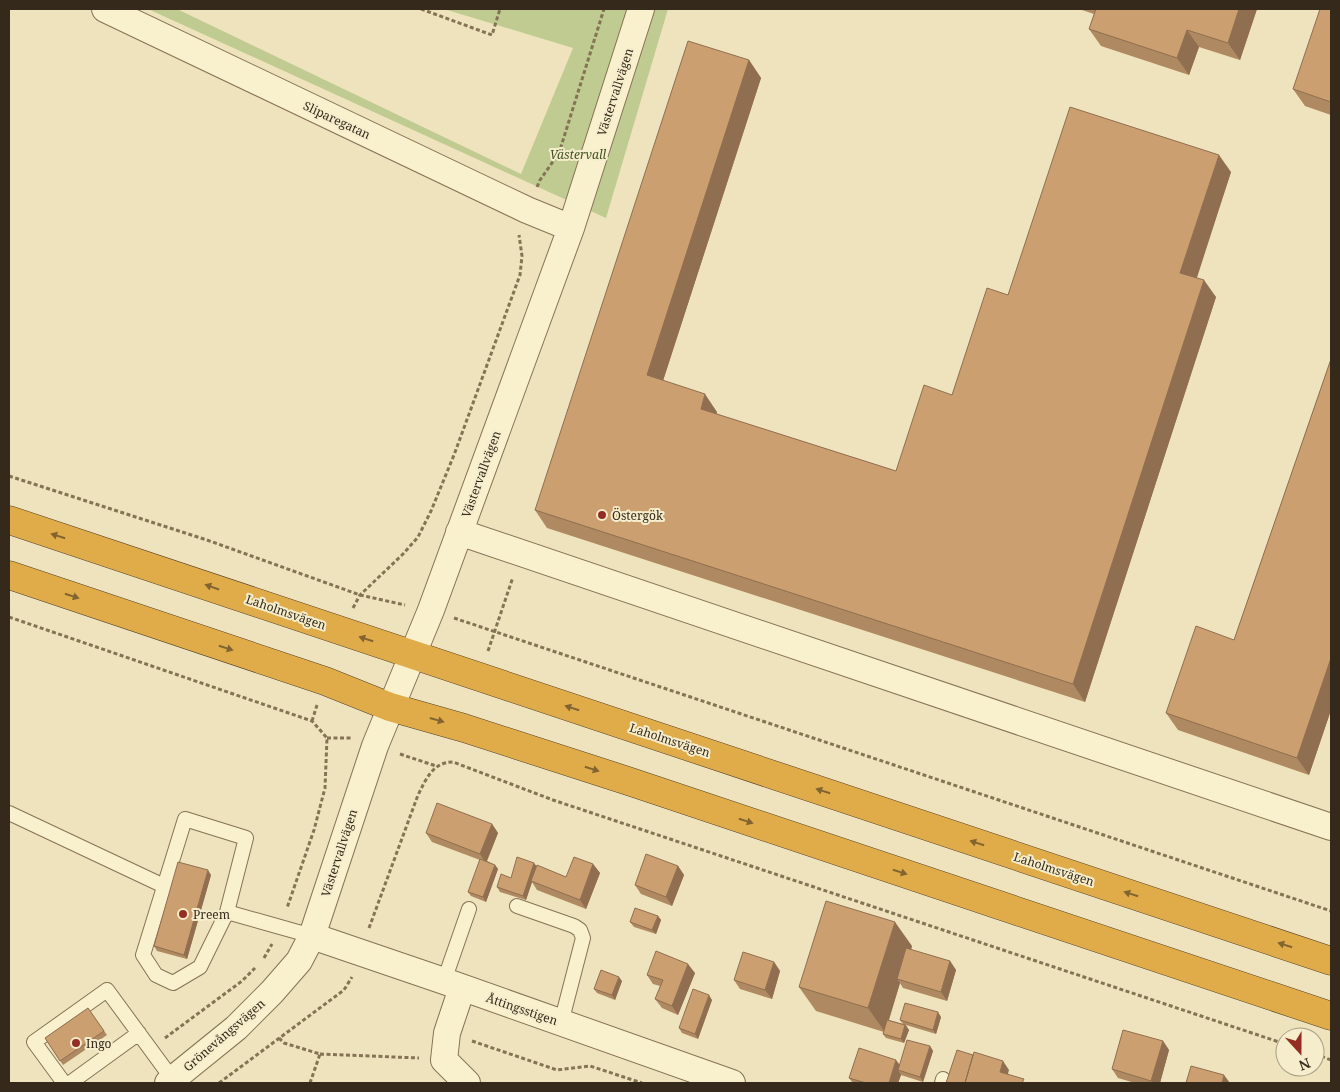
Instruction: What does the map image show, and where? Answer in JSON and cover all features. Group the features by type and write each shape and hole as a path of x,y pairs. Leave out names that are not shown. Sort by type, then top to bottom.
{"highway":[{"name":"Laholmsvägen","path":"9,520 1331,961"},
{"path":"9,575 325,681 390,707 464,728 622,779 1331,1016"}],"street":[{"name":"Sliparegatan","path":"105,9 527,210 571,228"},
{"name":"Västervallvägen","path":"312,936 375,746 431,610 571,228 641,9"},
{"path":"459,532 1331,827"},
{"name":"Åttingsstigen","path":"312,936 732,1083"},
{"name":"Grönevångsvägen","path":"171,1082 236,1028 272,992 299,961 312,936"},
{"path":"453,984 444,1060 466,1083"}],"lane":[{"path":"9,813 164,886"},
{"path":"185,819 246,838 227,912 200,967 173,983 156,975 143,955 185,819"},
{"path":"517,906 574,926 580,930 583,938 561,1023"},
{"path":"453,984 469,908"},
{"path":"227,912 312,936"},
{"path":"64,1083 34,1042 107,990 139,1033 171,1082"},
{"path":"70,1083 139,1033"}],"path":[{"path":"421,9 492,34 500,9"},
{"path":"342,631 360,594 403,554 418,537 431,511 520,275 522,256 519,236 527,210 540,180 559,153 604,9"},
{"path":"9,476 206,540 360,594 431,610 1331,911"},
{"path":"9,617 312,721 325,681"},
{"path":"453,762 553,800 1275,1041"},
{"path":"447,1033 556,1070 590,1066 642,1083"},
{"path":"279,1038 284,1043 320,1054 444,1060"},
{"path":"310,1083 320,1054"}],"green space":[{"name":"Västervall","path":"148,9 177,9 521,174 573,48 444,9 668,9 606,218"}],"building":[{"path":"1096,9 1239,9 1228,43 1187,30 1177,58 1089,29"},
{"path":"1320,9 1331,9 1331,102 1293,89"},
{"path":"688,41 749,60 647,375 705,394 701,409 896,471 924,385 952,395 987,288 1008,295 1070,107 1219,155 1180,273 1204,280 1073,684 535,510"},
{"path":"1331,359 1331,658 1297,758 1166,713 1196,626 1234,640"},
{"path":"437,803 492,824 480,854 426,833"},
{"path":"646,854 678,866 666,897 635,885"},
{"path":"517,857 534,863 523,896 497,887 501,874 511,878"},
{"path":"574,857 593,864 580,900 531,881 537,865 566,877"},
{"path":"480,859 495,865 483,897 468,892"},
{"path":"178,862 208,870 184,955 154,946"},
{"path":"826,901 895,922 868,1008 799,987"},
{"path":"635,908 658,916 652,930 630,922"},
{"path":"906,948 950,961 941,992 897,979"},
{"path":"656,951 688,964 672,1006 655,999 663,980 647,975"},
{"path":"743,952 774,962 765,990 734,980"},
{"path":"601,970 619,977 612,995 594,989"},
{"path":"693,989 709,995 695,1034 679,1028"},
{"path":"905,1003 938,1012 933,1030 900,1020"},
{"path":"88,1008 104,1031 60,1061 45,1038"},
{"path":"887,1020 905,1025 901,1039 883,1034"},
{"path":"1123,1030 1163,1041 1151,1081 1112,1069"},
{"path":"907,1040 930,1046 920,1077 898,1070"},
{"path":"859,1048 896,1060 889,1083 866,1083 849,1078"},
{"path":"957,1050 973,1055 965,1083 946,1083"},
{"path":"974,1052 1003,1061 1000,1072 1024,1079 1022,1083 965,1083"},
{"path":"1191,1066 1224,1075 1222,1083 1186,1083"}],"place":[{"name":"Östergök","path":"602,515"},
{"name":"Preem","path":"183,914"},
{"name":"Ingo","path":"76,1043"}]}
